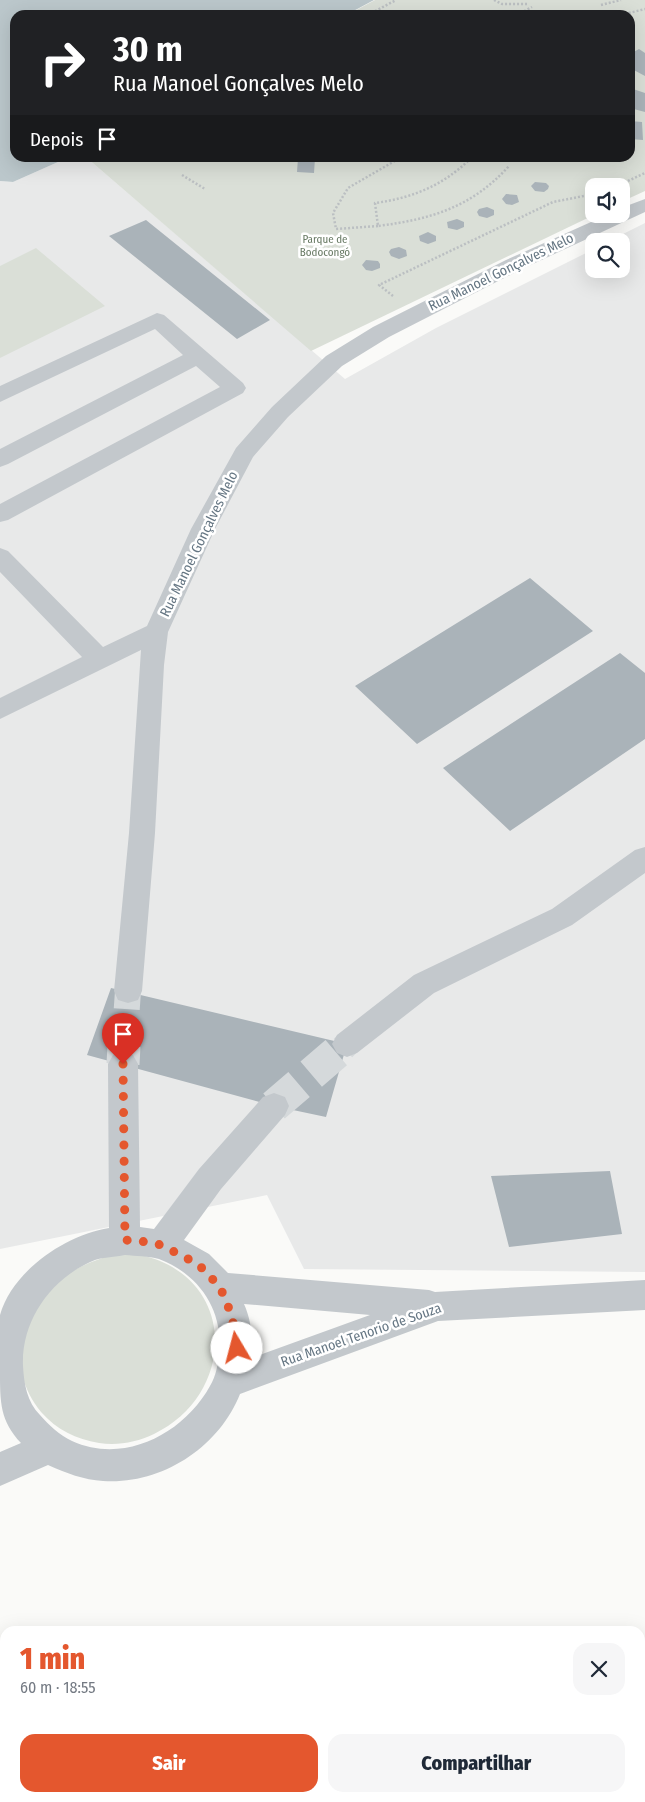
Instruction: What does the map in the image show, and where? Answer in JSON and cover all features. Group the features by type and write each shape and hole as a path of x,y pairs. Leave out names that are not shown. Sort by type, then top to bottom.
{"street":[{"name":"Rua Manoel Gonçalves Melo","path":"128,991 142,833 145,763 156,632 203,529 244,453 280,412 334,361 415,314 513,265 645,205"},
{"path":"0,395 157,320 235,388 0,514"},
{"path":"0,459 198,356"},
{"path":"0,557 100,660"},
{"path":"0,709 156,632"},
{"path":"346,1044 424,984 562,917 645,858"},
{"path":"123,1064 125,1240"},
{"path":"161,1245 210,1179 274,1106"},
{"path":"125,1240 161,1245 198,1264 220,1287 232,1316 237,1348 230,1382 214,1414 187,1441 154,1459 118,1466 82,1462 50,1447 25,1424 10,1393 5,1360 6,1330 29,1292 55,1265 88,1247 125,1240"},
{"path":"220,1287 438,1306"},
{"name":"Rua Manoel Tenorio de Souza","path":"230,1382 438,1306 645,1296"},
{"path":"0,1469 50,1447"}],"path":[{"path":"377,10 396,0"},
{"path":"494,0 502,4 527,4"},
{"path":"601,5 621,0"},
{"path":"527,10 532,7"},
{"path":"393,162 348,188 333,212 336,229 411,222 461,206 484,191 509,166"},
{"path":"378,226 375,203 412,197 432,188 459,171 467,162"},
{"path":"630,180 645,174"},
{"path":"182,175 205,189"},
{"path":"415,314 379,285 553,202 585,196"}],"shaded area":[{"path":"0,0 374,0 355,10 10,10 10,162 58,162 13,182 0,181"},
{"path":"58,162 92,162 345,379 436,328 585,254 585,278 630,278 630,233 625,233 645,223 645,1272 304,1269 267,1195 0,1249 0,181 13,182"}],"green space":[{"name":"Parque de Bodocongó","path":"375,0 645,0 645,191 630,198 630,178 585,178 585,219 311,351 92,162 635,162 635,10 356,10"},
{"path":"36,248 105,306 0,358 0,266"},
{"path":"111,1255 145,1256 176,1269 197,1289 211,1313 215,1340 212,1367 200,1393 181,1416 148,1437 127,1443 113,1444 82,1439 60,1429 47,1418 27,1390 20,1364 23,1339 27,1326 32,1313 46,1291 54,1283 74,1270"}],"building":[{"path":"639,49 645,53 645,76 635,71 635,51"},
{"path":"635,90 645,93 645,112 635,109"},
{"path":"635,121 642,122 643,140 635,139"},
{"path":"298,162 315,162 314,173 297,172"},
{"path":"535,182 546,183 549,186 548,189 544,192 535,191 531,186"},
{"path":"506,194 517,195 519,202 512,205 506,204 502,199"},
{"path":"487,207 494,210 494,215 487,218 479,216 477,212 479,209"},
{"path":"457,219 464,222 464,227 457,230 448,228 447,222"},
{"path":"146,220 270,320 237,339 109,236"},
{"path":"428,232 436,236 436,241 428,244 420,241 419,236"},
{"path":"399,247 406,250 407,256 399,259 391,256 389,252 391,249"},
{"path":"366,260 378,261 380,268 372,271 366,270 362,265"},
{"path":"530,578 593,631 417,744 355,686"},
{"path":"620,653 645,673 645,739 510,831 443,768"},
{"path":"111,988 347,1044 326,1117 274,1106 87,1055"},
{"path":"610,1171 622,1234 509,1247 491,1176"}],"tunnel":[{"path":"124,1048 128,991"},
{"path":"343,1048 347,1044"},
{"path":"123,1064 124,1046"},
{"path":"274,1106 344,1046"}],"route":[{"path":"123,1064 125,1240 161,1245 198,1264 220,1287 232,1316 237,1348"}]}
